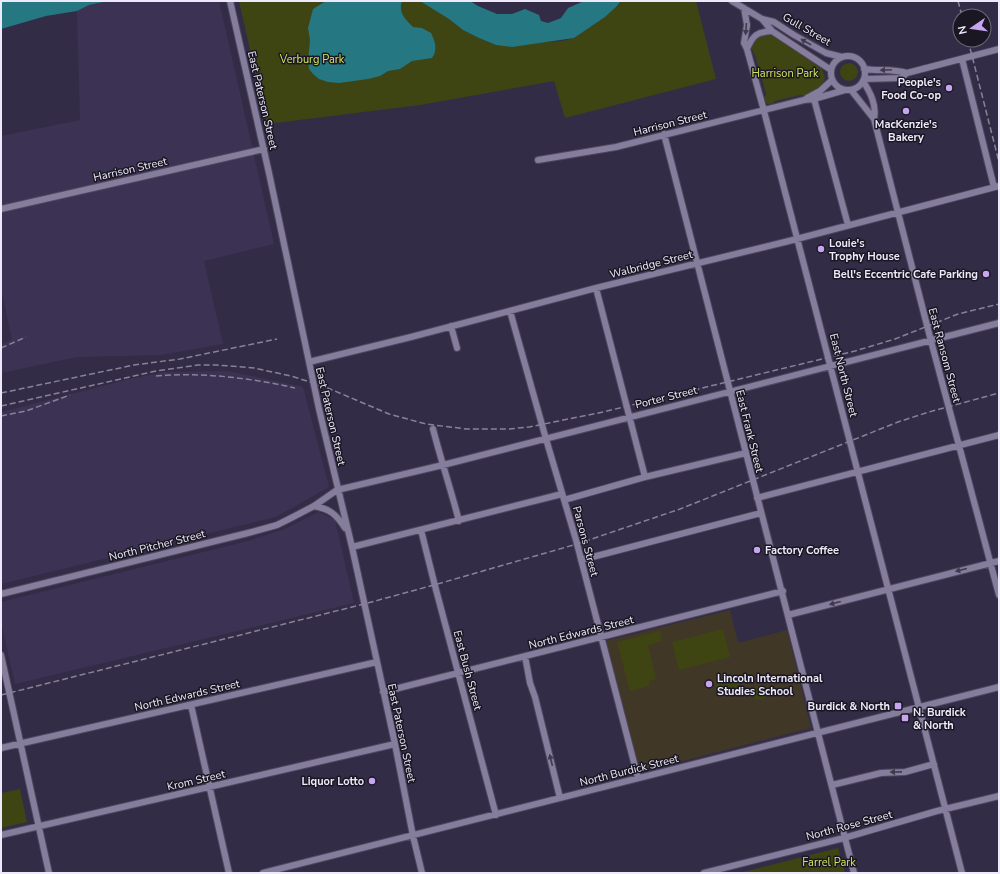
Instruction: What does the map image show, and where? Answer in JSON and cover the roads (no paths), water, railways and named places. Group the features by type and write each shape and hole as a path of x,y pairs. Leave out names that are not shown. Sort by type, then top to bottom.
{"street":[{"name":"East Paterson Street","path":"230,1 264,149 308,362 337,490 352,547 422,873"},
{"name":"Gull Street","path":"732,1 762,19 774,22 826,53 842,57"},
{"name":"East North Street","path":"744,8 747,24 744,43 747,49 798,239 962,873"},
{"name":"Gull Street","path":"762,19 772,31 830,70"},
{"path":"747,49 754,36 772,31"},
{"path":"864,69 874,71 896,70 907,72 999,49"},
{"path":"847,56 853,56 862,64 864,69 863,80 856,88 848,90 835,85 832,80 830,70 833,64 842,57 847,56"},
{"path":"962,59 997,187"},
{"path":"863,80 901,78 907,72"},
{"name":"Harrison Street","path":"804,100 820,91 832,80"},
{"name":"East Ransom Street","path":"863,80 876,110 874,119 958,445 999,595"},
{"name":"Harrison Street","path":"538,160 616,147 848,90"},
{"name":"East Ransom Street","path":"848,90 874,119"},
{"path":"814,99 848,226"},
{"name":"East Frank Street","path":"664,134 854,873"},
{"name":"Harrison Street","path":"1,209 264,149"},
{"name":"Walbridge Street","path":"308,362 596,288 798,239 997,187"},
{"path":"596,288 645,477"},
{"name":"Parsons Street","path":"510,311 581,560 638,778"},
{"name":"Porter Street","path":"337,490 443,465 999,323"},
{"path":"451,326 457,348"},
{"path":"433,429 459,521"},
{"path":"757,498 999,434"},
{"path":"352,547 746,453"},
{"name":"North Pitcher Street","path":"1,594 262,529 277,524 314,506 337,490"},
{"path":"314,506 325,508 338,517 348,533"},
{"path":"581,560 761,513"},
{"name":"East Bush Street","path":"421,530 496,815"},
{"path":"788,615 999,561"},
{"name":"North Edwards Street","path":"383,692 782,591"},
{"path":"1,655 49,873"},
{"path":"525,656 530,683 535,696 560,798"},
{"name":"North Edwards Street","path":"1,748 377,662"},
{"name":"North Burdick Street","path":"263,873 999,687"},
{"path":"191,705 228,873"},
{"name":"Krom Street","path":"1,835 394,744"},
{"path":"832,785 881,773 905,772 934,764"},
{"name":"North Rose Street","path":"704,873 844,838 945,809 999,796"}],"railway":[{"path":"958,1 960,8"},
{"path":"970,48 999,162"},
{"path":"1,406 156,371 198,365 217,365 254,368 291,376 323,386 389,414 426,424 466,429 509,429 529,427 603,412 855,351 895,339 958,314 999,304"},
{"path":"1,348 26,337"},
{"path":"1,393 134,365 180,359 277,339"},
{"path":"156,376 209,375 261,381 295,388"},
{"path":"1,695 364,604 577,544 680,509 898,422 999,393"},
{"path":"1,416 26,411 70,395"}],"place":[{"name":"People's Food Co-op","path":"949,88"},
{"name":"MacKenzie's Bakery","path":"906,111"},
{"name":"Louie's Trophy House","path":"821,249"},
{"name":"Bell's Eccentric Cafe Parking","path":"986,274"},
{"name":"Factory Coffee","path":"757,550"},
{"name":"Lincoln International Studies School","path":"709,684"},
{"name":"Burdick & North","path":"898,706"},
{"name":"N. Burdick & North","path":"905,718"},
{"name":"Liquor Lotto","path":"372,781"}],"park label":[{"name":"Verburg Park","path":"312,59"},
{"name":"Harrison Park","path":"785,73"},
{"name":"Farrel Park","path":"829,862"}]}
